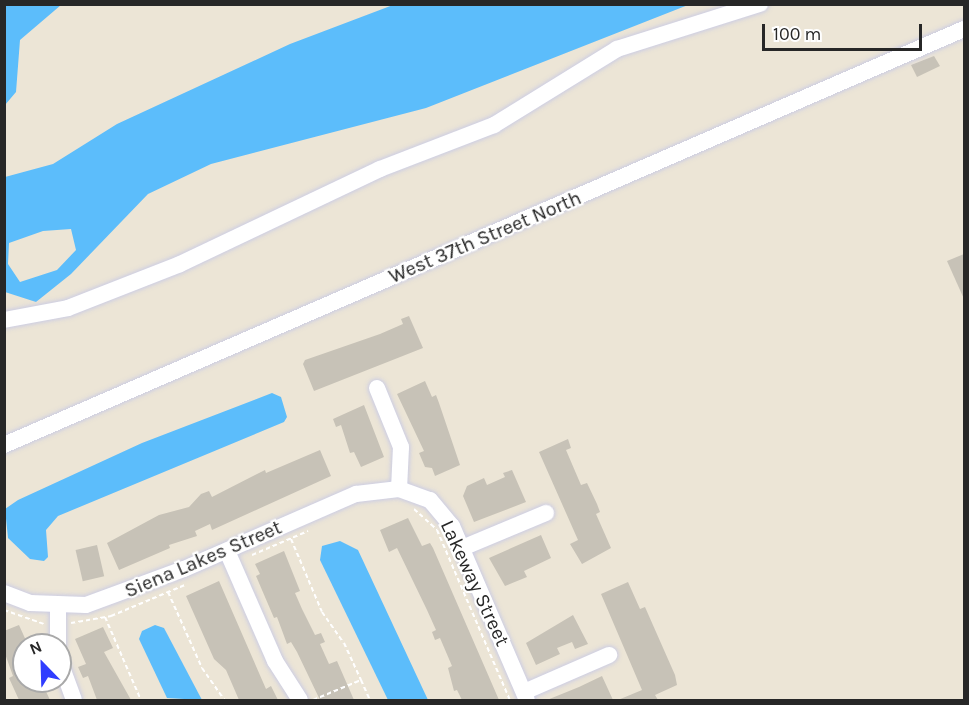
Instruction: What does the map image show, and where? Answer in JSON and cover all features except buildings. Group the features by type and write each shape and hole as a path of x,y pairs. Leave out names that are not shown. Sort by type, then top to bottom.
{"street":[{"path":"4,320 68,308 197,257 380,169 494,125 617,49 760,4"},
{"name":"West 37th Street North","path":"4,445 964,28"},
{"path":"378,388 401,447 399,489"},
{"name":"Lakeway Street","path":"399,489 435,505 449,520 520,698"},
{"name":"Siena Lakes Street","path":"4,593 30,603 58,606 86,605 230,557 356,494 399,489"},
{"path":"462,548 546,513"},
{"path":"230,557 274,661 300,700"},
{"path":"58,606 58,633"},
{"path":"520,698 609,655"}],"path":[{"path":"404,505 437,530 520,698"},
{"path":"230,557 291,539 312,529"},
{"path":"291,539 328,623 344,643 370,700"},
{"path":"4,610 48,625 105,617 189,582"},
{"path":"168,592 202,668 224,700"},
{"path":"105,617 141,700"},
{"path":"313,700 361,680"}],"water":[{"path":"5,4 61,5 20,40 16,92 5,105"},
{"path":"393,5 688,5 426,108 211,164 148,194 71,274 36,302 5,292 5,177 53,164 117,124 290,44","holes":["71,229 76,250 57,270 20,282 8,264 9,243 43,231"]},
{"path":"272,393 281,397 287,417 284,422 58,516 46,530 48,557 44,561 30,559 8,538 5,509 18,500 142,443"},
{"path":"340,541 358,550 428,700 388,700 320,560 322,546"},
{"path":"155,625 164,628 202,700 167,698 139,639 142,631"}]}
